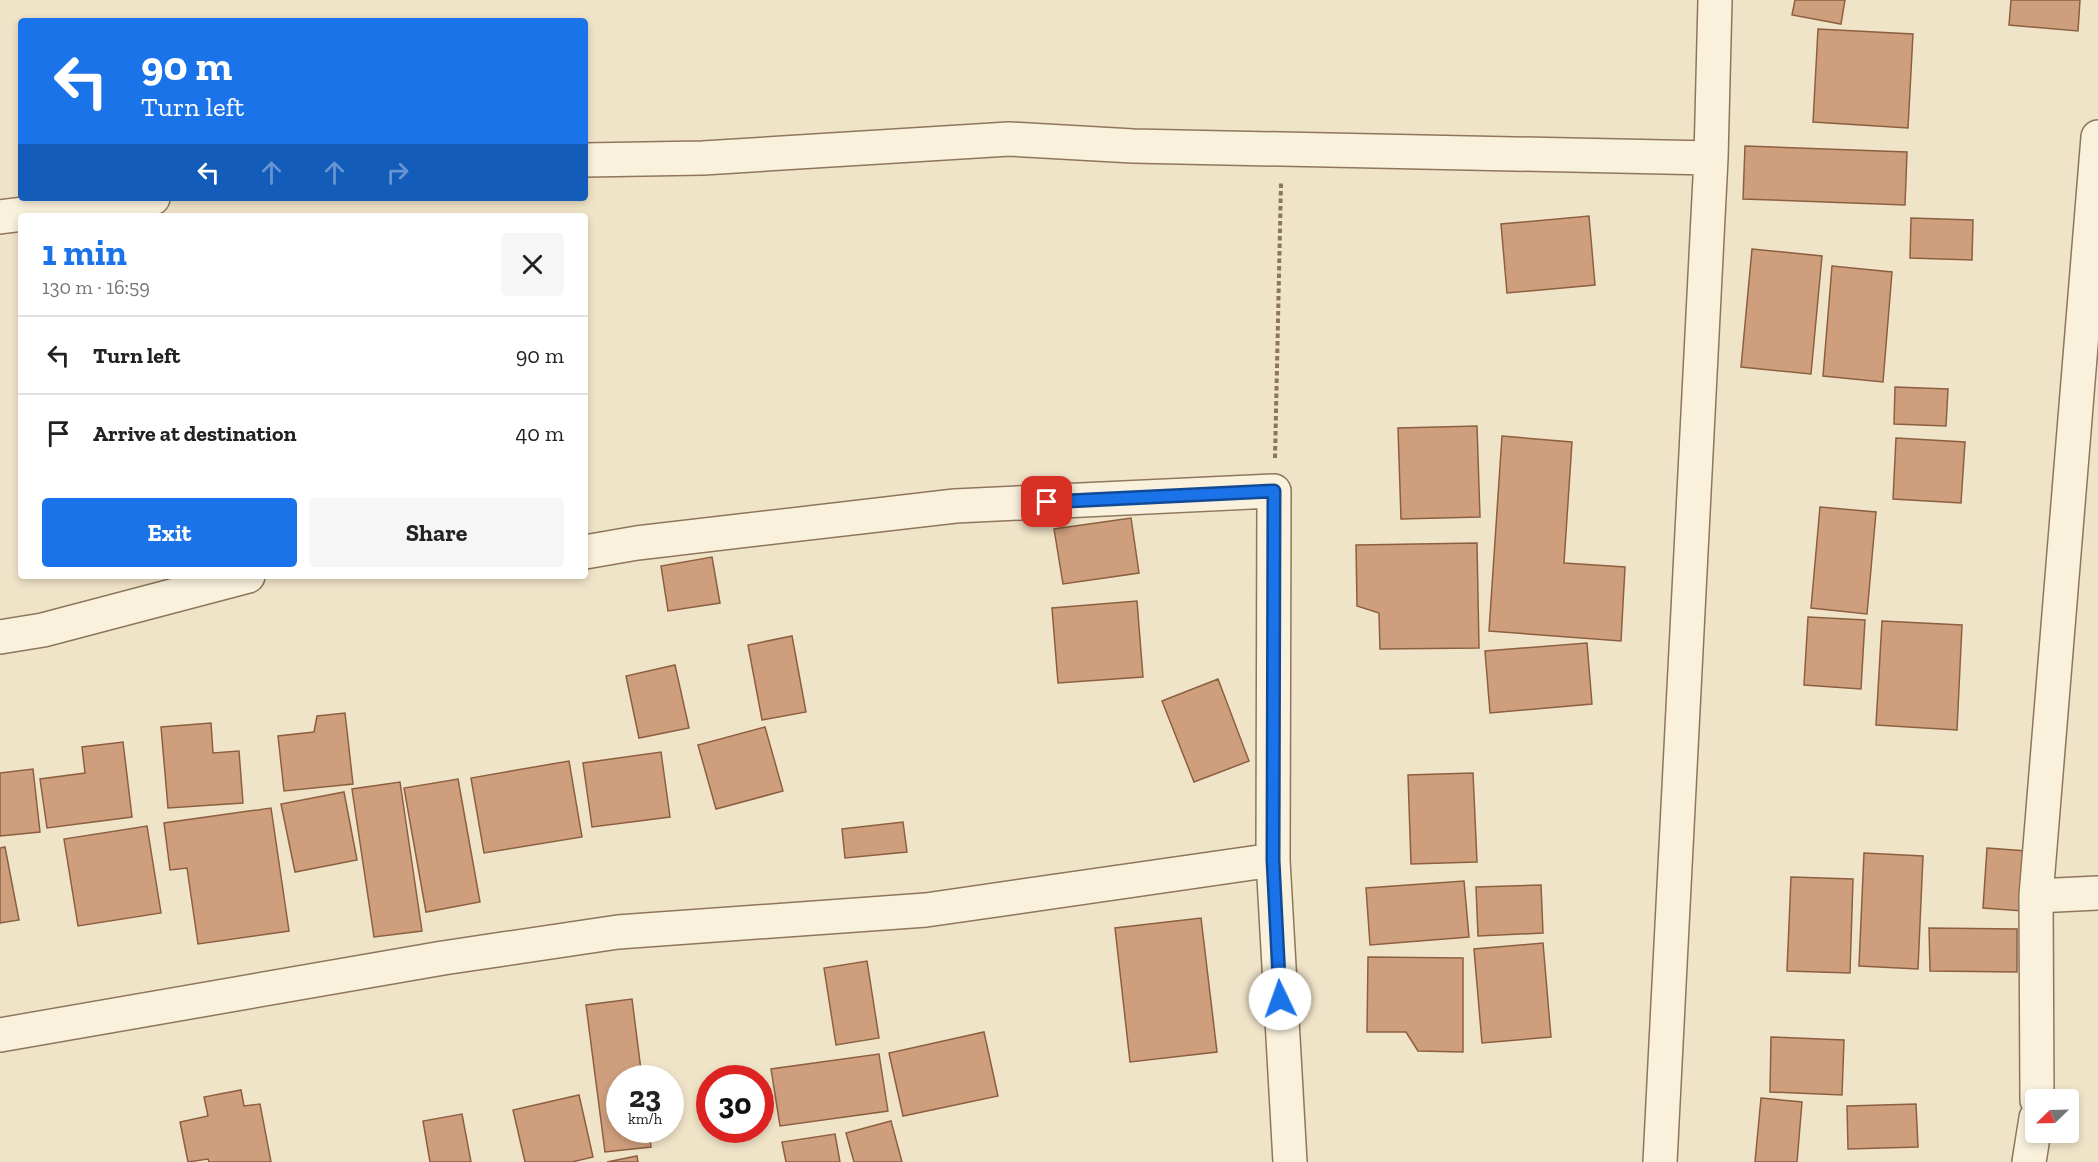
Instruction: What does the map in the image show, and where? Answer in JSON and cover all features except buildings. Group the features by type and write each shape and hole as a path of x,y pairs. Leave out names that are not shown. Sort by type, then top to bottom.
{"street":[{"path":"1660,1162 1711,158 1715,0"},
{"path":"2037,1089 2036,896 2098,137"},
{"path":"588,160 703,158 1009,139 1133,146 1711,158"},
{"path":"32,213 129,201"},
{"path":"0,217 18,215"},
{"path":"588,551 637,543 955,506 1274,491 1273,860 1290,1162"},
{"path":"0,637 42,630 237,579"},
{"path":"0,1035 443,958 618,932 926,910 1273,860"},
{"path":"2036,896 2098,893"},
{"path":"2029,1162 2032,1143"}],"path":[{"path":"1274,491 1282,149"}],"route":[{"path":"1047,502 1274,491 1273,860 1280,999"}]}
